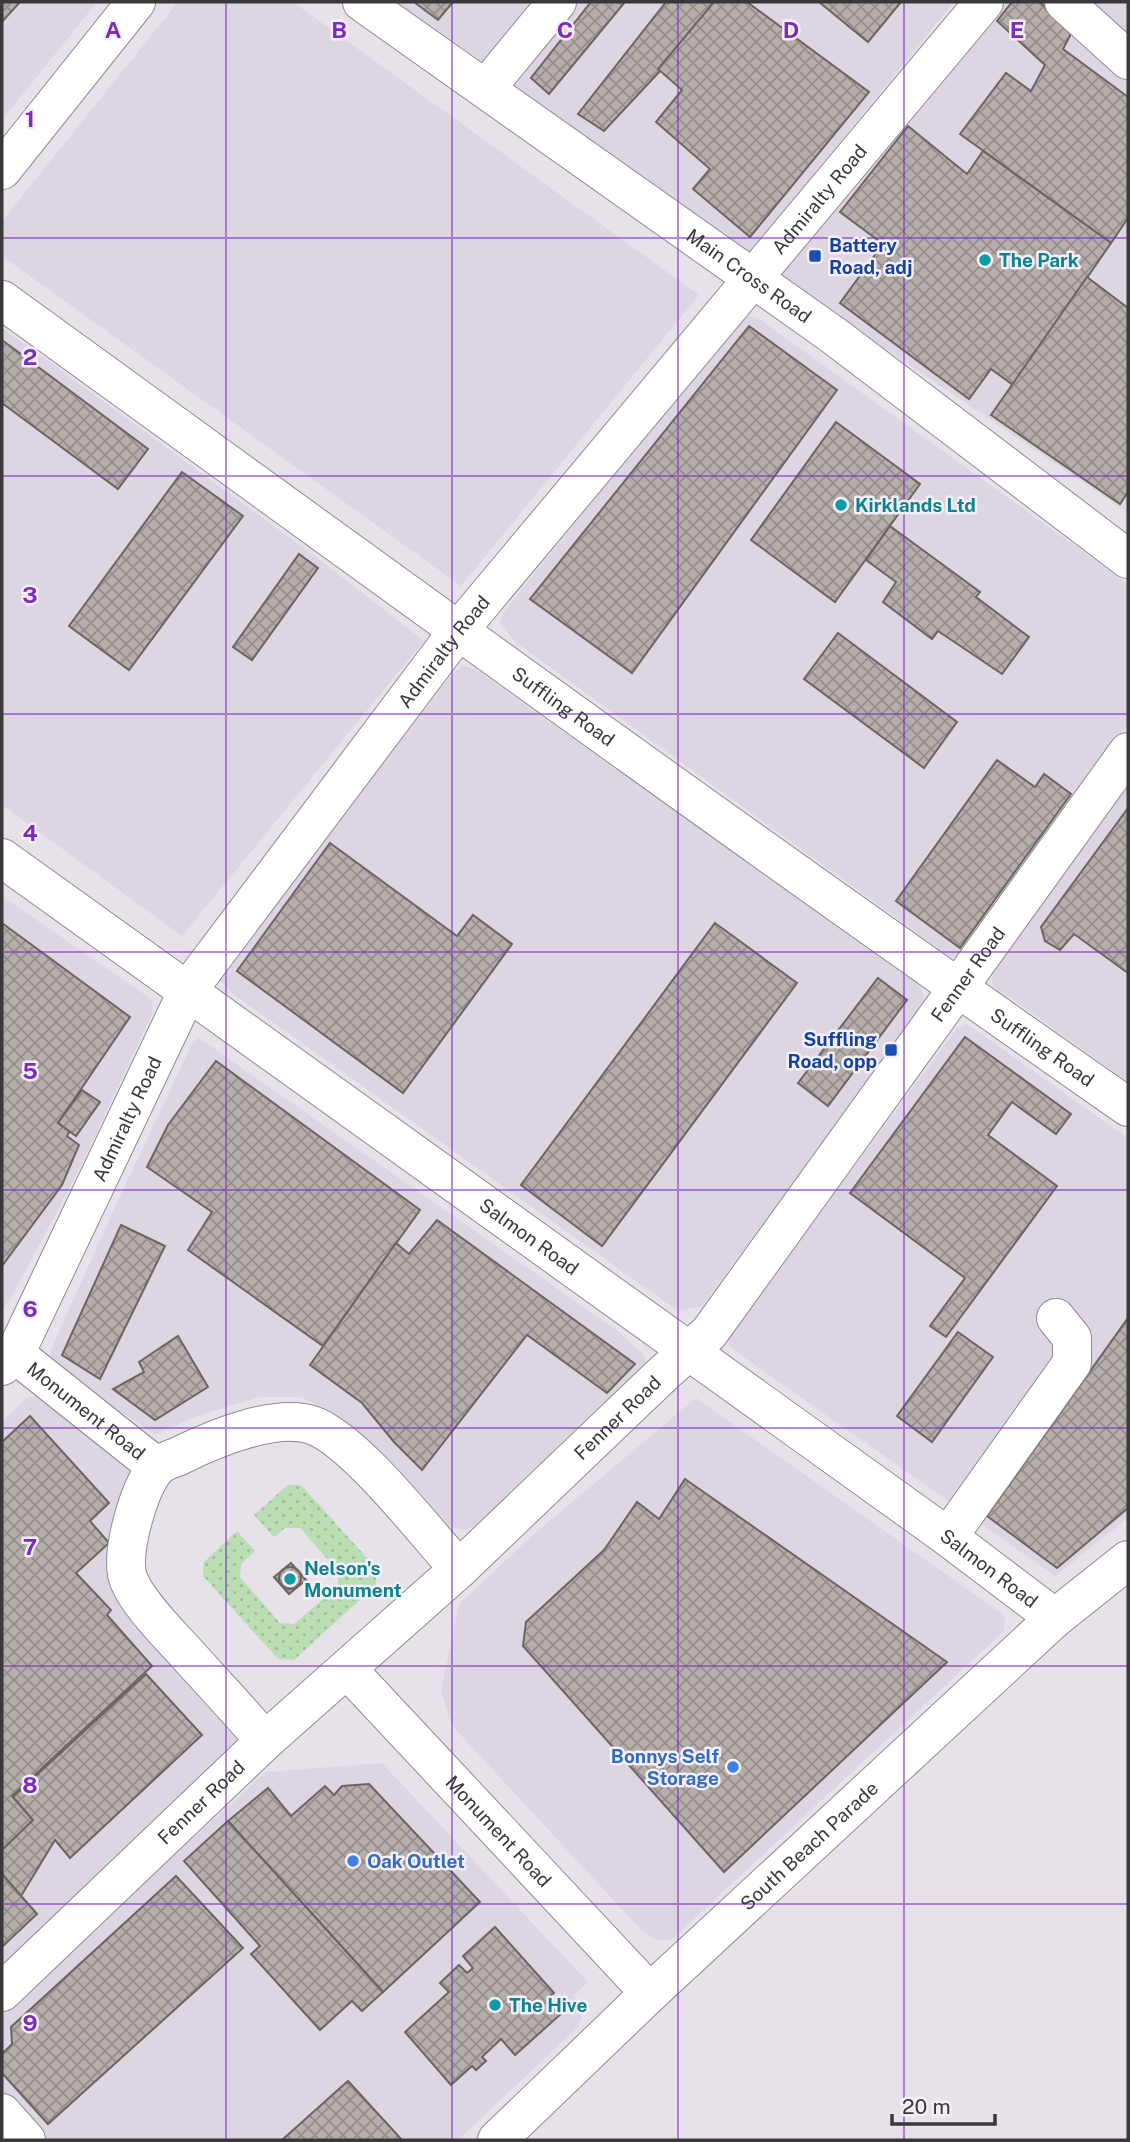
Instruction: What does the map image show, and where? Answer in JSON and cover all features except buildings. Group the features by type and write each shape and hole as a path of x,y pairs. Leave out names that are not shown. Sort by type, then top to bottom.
{"street":[{"path":"2,170 136,2"},
{"name":"Main Cross Road","path":"362,2 833,335 1128,559"},
{"path":"486,88 557,2"},
{"name":"Admiralty Road","path":"8,1360 188,990 458,631 984,2"},
{"path":"1064,2 1128,60"},
{"name":"Suffling Road","path":"2,300 458,631 1128,1107"},
{"name":"Fenner Road","path":"2,1992 265,1741 459,1569 664,1372 709,1333 1128,752"},
{"name":"Salmon Road","path":"4,865 188,990 948,1537 1055,1618"},
{"path":"948,1537 1072,1363 1072,1338 1056,1318"},
{"name":"Monument Road","path":"8,1360 157,1466"},
{"name":"Monument Road","path":"265,1741 143,1605 127,1574 128,1542 137,1504 157,1466 203,1444 256,1427 289,1422 312,1425 340,1441 379,1479 459,1569"},
{"name":"South Beach Parade","path":"497,2140 650,1993 1055,1618 1128,1560"},
{"name":"Monument Road","path":"347,1670 650,1993"},
{"path":"2,2113 26,2140"}],"shaded area":[{"path":"2,2 97,2 2,120"},
{"path":"178,2 293,2 699,295 461,586 2,256 2,221"},
{"path":"394,2 954,2 751,251 742,251"},
{"path":"999,2 1050,2 1128,72 1128,513 784,280 780,271"},
{"path":"1090,2 1128,2 1128,36"},
{"path":"749,316 758,318 1128,584 1128,724 970,948 959,956 950,957 514,641 500,622 503,613 731,328"},
{"path":"2,327 316,557 424,641 182,936 2,805"},
{"path":"464,666 475,669 921,986 923,1008 702,1306 678,1311 233,994 221,982 220,973 453,673"},
{"path":"1128,787 1128,1082 1011,998 999,993 992,982 993,970"},
{"path":"2,896 151,999 153,1012 78,1172 11,1298 2,1309"},
{"path":"967,1024 1128,1138 1128,1518 1055,1576 728,1346 733,1331 957,1028"},
{"path":"199,1038 619,1332 646,1357 644,1369 484,1521 467,1530 444,1526 356,1430 335,1413 300,1397 259,1397 200,1415 155,1434 50,1362 51,1349 121,1194 193,1042"},
{"path":"39,1396 138,1466 127,1541 237,1730 238,1740 225,1761 2,1964 2,1422 27,1397"},
{"path":"696,1398 1001,1613 1005,1619 1004,1631 671,1940 656,1940 642,1931 457,1731 449,1719 441,1690 459,1604 535,1533"},
{"path":"382,1763 588,1982 574,1995 583,2012 579,2026 458,2140 44,2140 2,2095 2,2012 266,1772"}],"green space":[{"path":"288,1485 301,1485 376,1568 376,1585 294,1660 278,1659 203,1576 204,1562 237,1531 255,1551 241,1564 240,1577 280,1623 294,1624 338,1586 338,1571 300,1528 285,1528 274,1537 254,1515"}],"place":[{"name":"Battery Road, adj","path":"815,256"},
{"name":"The Park","path":"985,260"},
{"name":"Kirklands Ltd","path":"841,505"},
{"name":"Suffling Road, opp","path":"891,1050"},
{"name":"Nelson's Monument","path":"290,1579"},
{"name":"Bonnys Self Storage","path":"733,1767"},
{"name":"Oak Outlet","path":"353,1861"},
{"name":"The Hive","path":"495,2005"}]}
